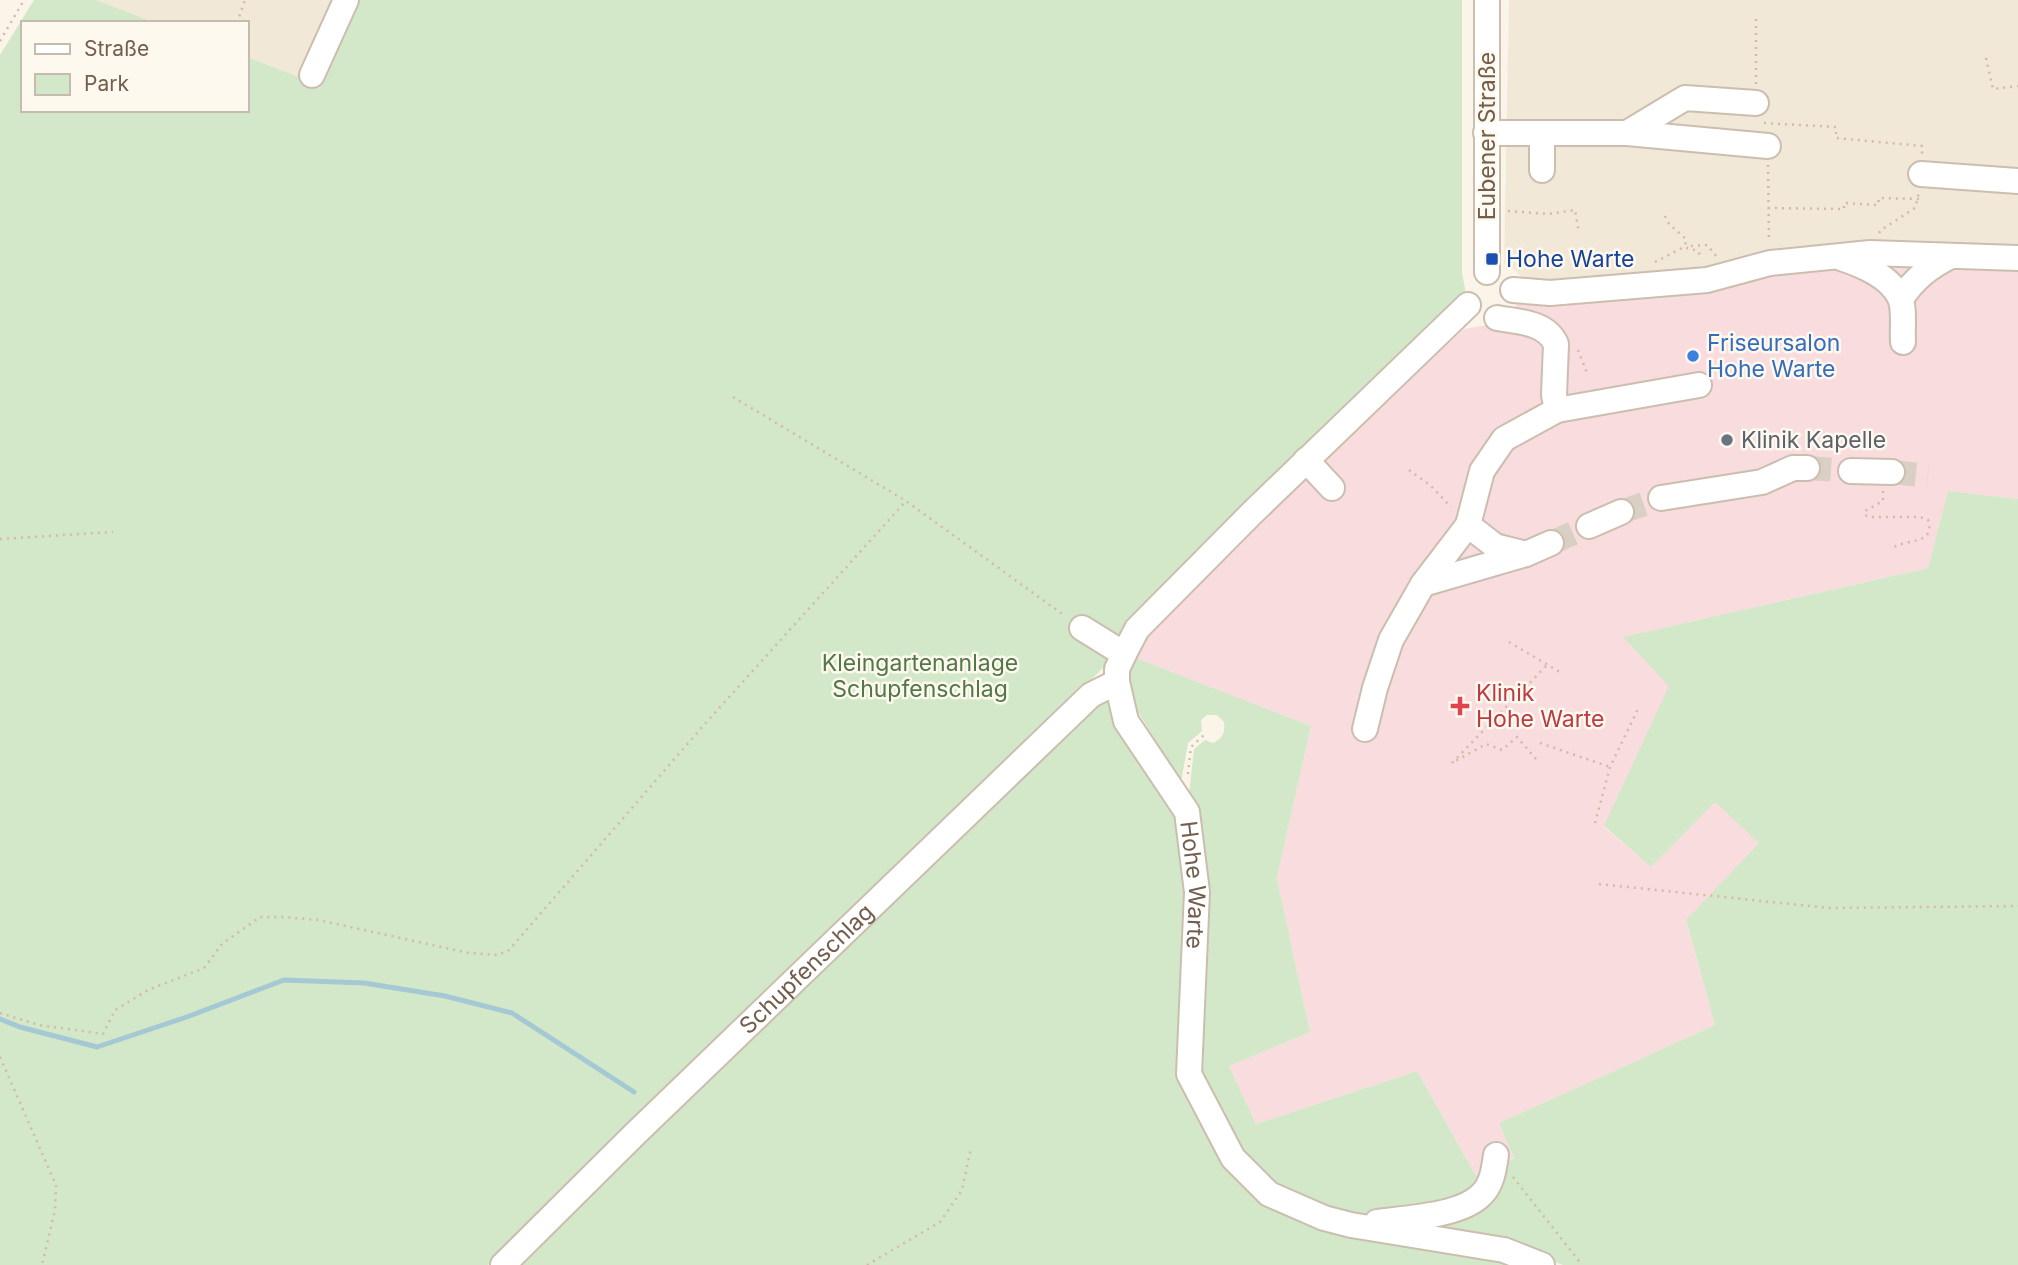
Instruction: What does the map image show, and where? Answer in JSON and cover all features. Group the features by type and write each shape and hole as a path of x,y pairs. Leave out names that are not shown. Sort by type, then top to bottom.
{"street":[{"path":"312,75 346,0"},
{"name":"Eubener Straße","path":"1487,0 1488,272"},
{"path":"1627,133 1685,98 1756,103"},
{"path":"1486,133 1772,135"},
{"path":"1542,133 1542,170"},
{"path":"1920,186 2018,181"},
{"path":"1513,290 1550,293 1707,279 1770,264 1870,253 2015,255"},
{"path":"1901,299 1922,274 1951,256"},
{"path":"1838,257 1860,264 1891,284 1901,299 1903,342"},
{"path":"1497,318 1511,307 1513,290 1504,275 1488,272 1478,275 1471,281 1467,293 1468,305 1480,316 1539,327 1548,330 1553,337 1556,344 1554,396 1557,410"},
{"path":"1116,682 1117,669 1137,629 1306,460 1468,305"},
{"path":"1365,729 1391,640 1423,584 1468,525 1482,471 1504,439 1557,410 1699,384"},
{"path":"1306,460 1332,488"},
{"path":"1661,498 1762,482 1793,468 1807,468"},
{"path":"1851,471 1892,472"},
{"path":"1589,526 1620,512"},
{"path":"1468,525 1495,546 1526,554"},
{"path":"1423,584 1526,554 1551,543"},
{"path":"1082,628 1124,654"},
{"name":"Hohe Warte","path":"1116,682 1126,720 1188,812 1197,892 1189,1074 1233,1158 1269,1194 1324,1218 1351,1225 1504,1250 1542,1265"},
{"name":"Schupfenschlag","path":"503,1265 635,1134 1091,695 1116,682"},
{"path":"1351,1225 1460,1209 1482,1195 1493,1176 1496,1155"}],"path":[{"path":"0,41 24,0"},
{"path":"238,21 245,0"},
{"path":"1756,17 1755,123 1772,135 1836,127 1836,138 1922,146 1920,186 1915,208 1881,230 1870,253"},
{"path":"1986,58 1993,89 2018,86"},
{"path":"1770,264 1772,135"},
{"path":"1769,208 1844,209 1844,203 1878,205 1878,198 1920,186"},
{"path":"1505,211 1548,214 1575,210 1579,233"},
{"path":"1665,216 1669,224 1686,239 1685,247 1707,245 1717,255 1726,276"},
{"path":"733,397 906,501 1082,628"},
{"path":"1409,470 1430,485 1468,525"},
{"path":"0,1013 39,1025 103,1034 115,1010 148,990 204,968 222,944 260,918 284,916 318,920 469,953 498,955 509,950 704,726 906,501"},
{"path":"1883,501 1865,511 1865,515 1920,517 1928,520 1931,528 1929,535 1922,540 1894,547"},
{"path":"0,539 113,532"},
{"path":"1509,642 1563,674"},
{"path":"1536,759 1517,737 1502,750 1486,744 1452,763 1547,665"},
{"path":"1595,823 1610,767 1638,709"},
{"path":"1184,807 1191,747 1205,734"},
{"path":"1540,743 1610,767"},
{"path":"1599,884 1829,908 2018,906"},
{"path":"0,1057 56,1185 55,1210 42,1265"},
{"path":"867,1265 940,1222 962,1190 971,1148"},
{"path":"1496,1155 1582,1265"}],"shaded area":[{"path":"96,0 355,0 315,83 248,57 248,21 151,21"},
{"path":"1509,0 2018,0 2018,257 1525,281 1514,269 1504,264"},
{"name":"Klinik Hohe Warte","path":"2018,257 2018,499 1948,491 1928,568 1624,637 1670,686 1604,827 1651,867 1715,801 1759,843 1686,921 1715,1025 1499,1123 1514,1158 1476,1176 1417,1071 1256,1124 1229,1066 1310,1032 1277,878 1311,726 1131,656 1141,643 1256,520 1464,329 1510,321 1525,281"}],"green space":[{"path":"34,0 96,0 151,21 21,21"},
{"name":"Kleingartenanlage Schupfenschlag","path":"355,0 1462,0 1462,272 1467,300 1109,662 679,1087 537,1216 488,1265 0,1265 0,55 21,21 21,112 248,112 248,57 315,83"},
{"path":"1948,491 2018,499 2018,1265 1563,1265 1503,1243 1329,1211 1271,1185 1241,1150 1199,1071 1189,794 1194,749 1205,740 1213,743 1219,739 1224,732 1224,722 1217,715 1207,715 1201,720 1202,731 1188,743 1181,782 1135,707 1124,681 1131,656 1311,726 1277,878 1310,1032 1229,1066 1256,1124 1417,1071 1476,1176 1514,1158 1499,1123 1715,1025 1686,920 1759,843 1715,802 1651,867 1604,826 1669,686 1623,637 1928,568"},
{"path":"1095,696 1108,702 1179,815 1188,893 1176,1071 1226,1161 1317,1228 1411,1248 1501,1260 1514,1265 512,1265"}],"waterway":[{"path":"0,1019 20,1027 97,1047 284,980 364,983 445,996 512,1013 634,1092"}],"tunnel":[{"path":"1807,468 1851,471"},
{"path":"1892,472 1928,476"},
{"path":"1621,512 1661,498"},
{"path":"1551,543 1589,526"}],"place":[{"name":"Hohe Warte","path":"1492,259"},
{"name":"Friseursalon Hohe Warte","path":"1693,356"},
{"name":"Klinik Kapelle","path":"1727,440"},
{"name":"Klinik Hohe Warte","path":"1460,706"}]}
